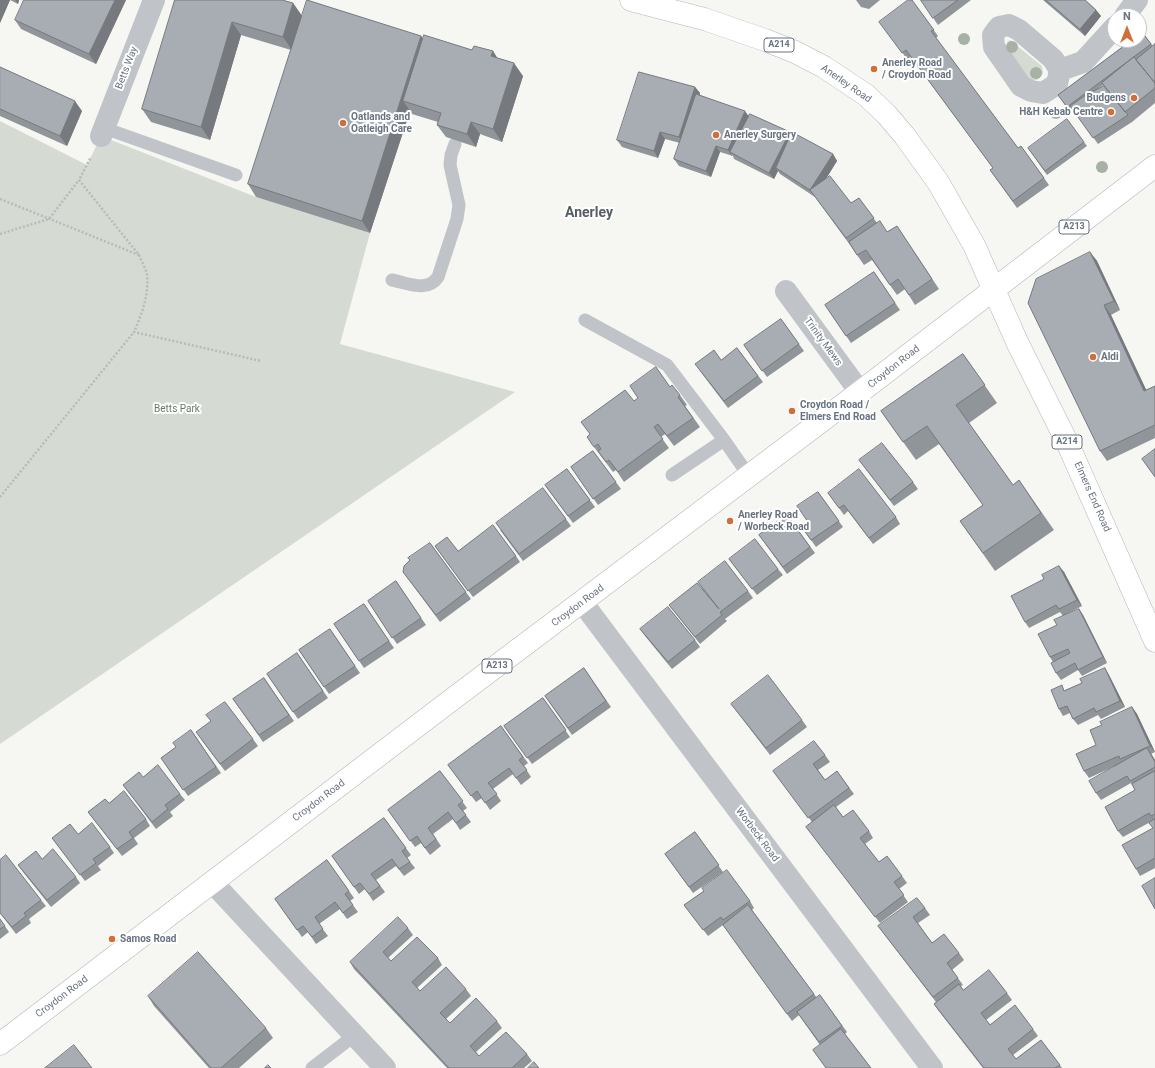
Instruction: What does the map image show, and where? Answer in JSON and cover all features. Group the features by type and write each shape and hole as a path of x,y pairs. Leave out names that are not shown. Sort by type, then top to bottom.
{"main road":[{"name":"Anerley Road","path":"631,0 704,19 795,52 824,67 866,96 904,135 938,182 974,246 994,289"},
{"name":"Croydon Road","path":"0,1044 860,392 1155,166"},
{"name":"Elmers End Road","path":"994,289 1018,344 1067,442 1155,641"}],"street":[{"name":"Betts Way","path":"103,132 154,0"},
{"path":"1060,70 1083,62 1107,35"},
{"name":"Trinity Mews","path":"786,291 860,392"},
{"name":"Worbeck Road","path":"582,602 932,1068"},
{"path":"213,883 385,1068"}],"lane":[{"path":"103,132 236,175"},
{"path":"392,280 424,287 433,284 438,277 457,219 459,205 450,165 451,155 455,144"},
{"path":"585,320 667,365 724,440 749,476"},
{"path":"672,475 724,440"},
{"path":"312,1068 355,1036"}],"path":[{"path":"0,234 49,219 79,180 103,132"},
{"path":"0,497 134,332 143,312 147,291 147,274 139,255 79,180"},
{"path":"0,199 139,255"},
{"path":"134,332 261,361"}],"green space":[{"path":"1010,40 1042,66 1043,73 1038,79 1031,80 1022,70 1008,49 1007,42"},
{"name":"Betts Park","path":"0,121 87,165 101,136 256,197 370,233 340,344 515,392 0,744"}],"building":[{"path":"24,0 115,0 89,54 15,20"},
{"path":"175,0 282,0 293,3 283,37 232,22 201,127 142,109"},
{"name":"Oatlands and Oatleigh Care","path":"307,0 421,36 362,221 248,184"},
{"path":"908,0 912,0 934,30 931,31 1018,148 1021,146 1044,178 1013,201 990,170 993,168 906,50 902,53 879,22"},
{"path":"921,0 958,0 933,18"},
{"path":"1046,0 1085,0 1096,10 1080,29"},
{"path":"424,35 472,50 474,46 493,51 491,56 514,63 493,129 471,122 467,134 437,125 441,113 403,101"},
{"path":"1147,39 1151,44 1147,47"},
{"path":"1155,44 1155,83 1136,60"},
{"path":"1121,48 1146,48 1067,107 1058,95"},
{"name":"Budgens","path":"1134,57 1155,83 1155,88 1125,112 1102,83"},
{"path":"0,67 75,101 60,136 0,109"},
{"path":"639,72 695,87 679,137 660,132 654,151 617,140"},
{"path":"1104,86 1128,115 1093,138 1070,106 1086,95"},
{"name":"Anerley Surgery","path":"696,94 745,111 728,150 716,146 706,171 674,159"},
{"path":"750,114 790,132 769,173 730,152"},
{"path":"1067,119 1084,142 1045,171 1028,148"},
{"path":"792,132 833,154 810,190 776,168"},
{"path":"830,176 851,203 859,198 874,218 846,238 810,190"},
{"path":"880,221 887,232 897,226 932,279 909,295 898,279 890,285 866,250 857,255 849,242"},
{"name":"Aldi","path":"1090,252 1114,301 1104,305 1144,391 1155,386 1155,425 1100,451 1028,303 1036,279"},
{"path":"874,272 895,303 846,336 825,305"},
{"path":"781,319 799,344 762,371 744,345"},
{"path":"737,348 758,376 724,401 695,364 714,350 721,360"},
{"path":"963,354 985,385 956,405 1013,485 1019,480 1041,513 983,553 960,521 983,505 927,426 903,442 881,411"},
{"path":"656,367 670,387 672,385 680,395 678,397 693,418 667,436 658,424 654,427 663,439 618,472 609,460 606,462 598,451 601,449 598,444 594,447 587,437 590,434 581,422 625,390 634,401 638,398 630,386"},
{"path":"882,443 913,482 890,500 859,460"},
{"path":"1155,449 1155,477 1142,459"},
{"path":"593,451 616,482 593,499 571,467"},
{"path":"567,469 590,500 568,516 545,485"},
{"path":"859,469 896,517 869,538 844,505 839,508 828,493"},
{"path":"543,488 566,519 519,554 496,523"},
{"path":"818,492 839,521 811,540 801,526 808,522 797,506"},
{"path":"787,515 810,547 783,567 759,535"},
{"path":"493,525 516,556 468,591 435,546 447,537 458,551"},
{"path":"755,539 778,569 752,589 729,559"},
{"path":"430,543 466,592 436,615 403,572 404,566 410,560 408,558"},
{"path":"725,561 748,591 720,612 722,615 695,637 669,605 697,583 719,609 698,582"},
{"path":"1059,566 1077,600 1059,609 1056,605 1025,622 1011,596 1044,579 1042,575"},
{"path":"396,581 421,618 392,638 368,601"},
{"path":"364,604 389,641 359,661 334,624"},
{"path":"668,607 695,640 668,662 640,629"},
{"path":"1079,609 1103,657 1078,670 1075,663 1056,673 1051,663 1070,653 1068,649 1050,657 1038,634 1057,625 1054,620"},
{"path":"330,629 355,666 324,687 299,650"},
{"path":"297,653 323,691 293,712 267,674"},
{"path":"584,668 606,701 568,728 545,696"},
{"path":"1105,668 1120,701 1096,712 1094,708 1073,719 1067,706 1059,709 1051,690 1062,685 1064,691 1082,683 1080,679"},
{"path":"768,675 802,720 766,748 731,704"},
{"path":"264,678 289,715 259,735 233,699"},
{"path":"543,698 566,730 527,758 504,726"},
{"path":"225,702 253,739 220,764 196,732 211,721 206,715"},
{"path":"1132,707 1150,746 1120,759 1119,756 1084,771 1076,754 1096,745 1090,730 1102,725 1100,722"},
{"path":"501,726 523,757 519,760 527,770 516,778 509,768 488,783 497,794 485,803 477,791 471,796 448,765"},
{"path":"191,730 216,767 183,790 161,758 176,747 173,743"},
{"path":"814,741 825,755 813,764 825,780 837,771 849,788 808,818 773,771"},
{"path":"1147,748 1155,762 1155,767 1130,781 1127,776 1096,793 1089,781"},
{"path":"158,765 180,794 165,805 168,809 152,822 123,785 139,772 143,777"},
{"path":"440,771 463,801 458,805 466,815 456,823 448,812 428,828 436,839 425,848 417,836 410,841 388,810"},
{"path":"1155,771 1155,814 1151,816 1149,813 1118,831 1105,807 1135,790 1132,784"},
{"path":"124,791 146,819 129,832 133,838 117,849 88,812 105,799 109,803"},
{"path":"834,805 843,817 853,810 869,831 860,838 879,862 887,856 902,876 894,882 904,895 875,917 806,827"},
{"path":"384,818 406,848 402,851 410,862 399,869 392,859 371,874 380,886 369,894 360,883 354,887 332,856"},
{"path":"1155,819 1155,858 1136,869 1122,845 1153,828 1149,823"},
{"path":"92,823 110,847 93,859 96,863 80,875 52,838 70,824 78,834"},
{"path":"695,832 719,865 689,887 665,854"},
{"path":"53,849 76,877 47,900 18,865 36,851 42,859"},
{"path":"6,855 41,900 24,913 26,916 12,927 0,913 0,860"},
{"path":"327,860 349,891 345,894 353,905 343,913 335,902 315,917 323,929 312,937 303,926 297,930 275,899"},
{"path":"727,870 750,901 723,920 721,917 703,930 684,905 704,891 702,888"},
{"path":"1155,878 1155,909 1142,886"},
{"path":"917,898 925,908 913,917 932,943 944,934 959,953 947,963 958,978 933,997 878,926"},
{"path":"748,905 814,994 787,1014 723,925"},
{"path":"398,917 408,928 383,952 391,961 417,937 438,958 412,982 420,991 446,967 466,989 440,1013 450,1023 476,998 497,1021 470,1046 479,1056 506,1032 527,1054 512,1068 449,1068 350,962"},
{"path":"0,919 5,926 0,929"},
{"path":"198,952 266,1028 221,1068 211,1068 148,996"},
{"path":"989,970 1007,993 981,1013 990,1025 1015,1005 1033,1029 1008,1049 1016,1059 1041,1040 1060,1065 1055,1068 984,1068 934,1004 959,984 963,990"},
{"path":"820,995 842,1026 819,1042 797,1012"},
{"path":"841,1029 871,1068 826,1068 813,1050"},
{"path":"74,1045 92,1068 45,1068"},
{"path":"534,1062 539,1068 528,1068"}],"place":[{"name":"Anerley Road / Croydon Road","path":"874,69"},
{"name":"Budgens","path":"1134,98"},
{"name":"H&H Kebab Centre","path":"1111,112"},
{"name":"Oatlands and Oatleigh Care","path":"343,123"},
{"name":"Anerley Surgery","path":"716,135"},
{"name":"Aldi","path":"1093,357"},
{"name":"Croydon Road / Elmers End Road","path":"792,411"},
{"name":"Anerley Road / Worbeck Road","path":"730,521"},
{"name":"Samos Road","path":"112,939"}],"district":[{"name":"Anerley","path":"589,213"}]}
